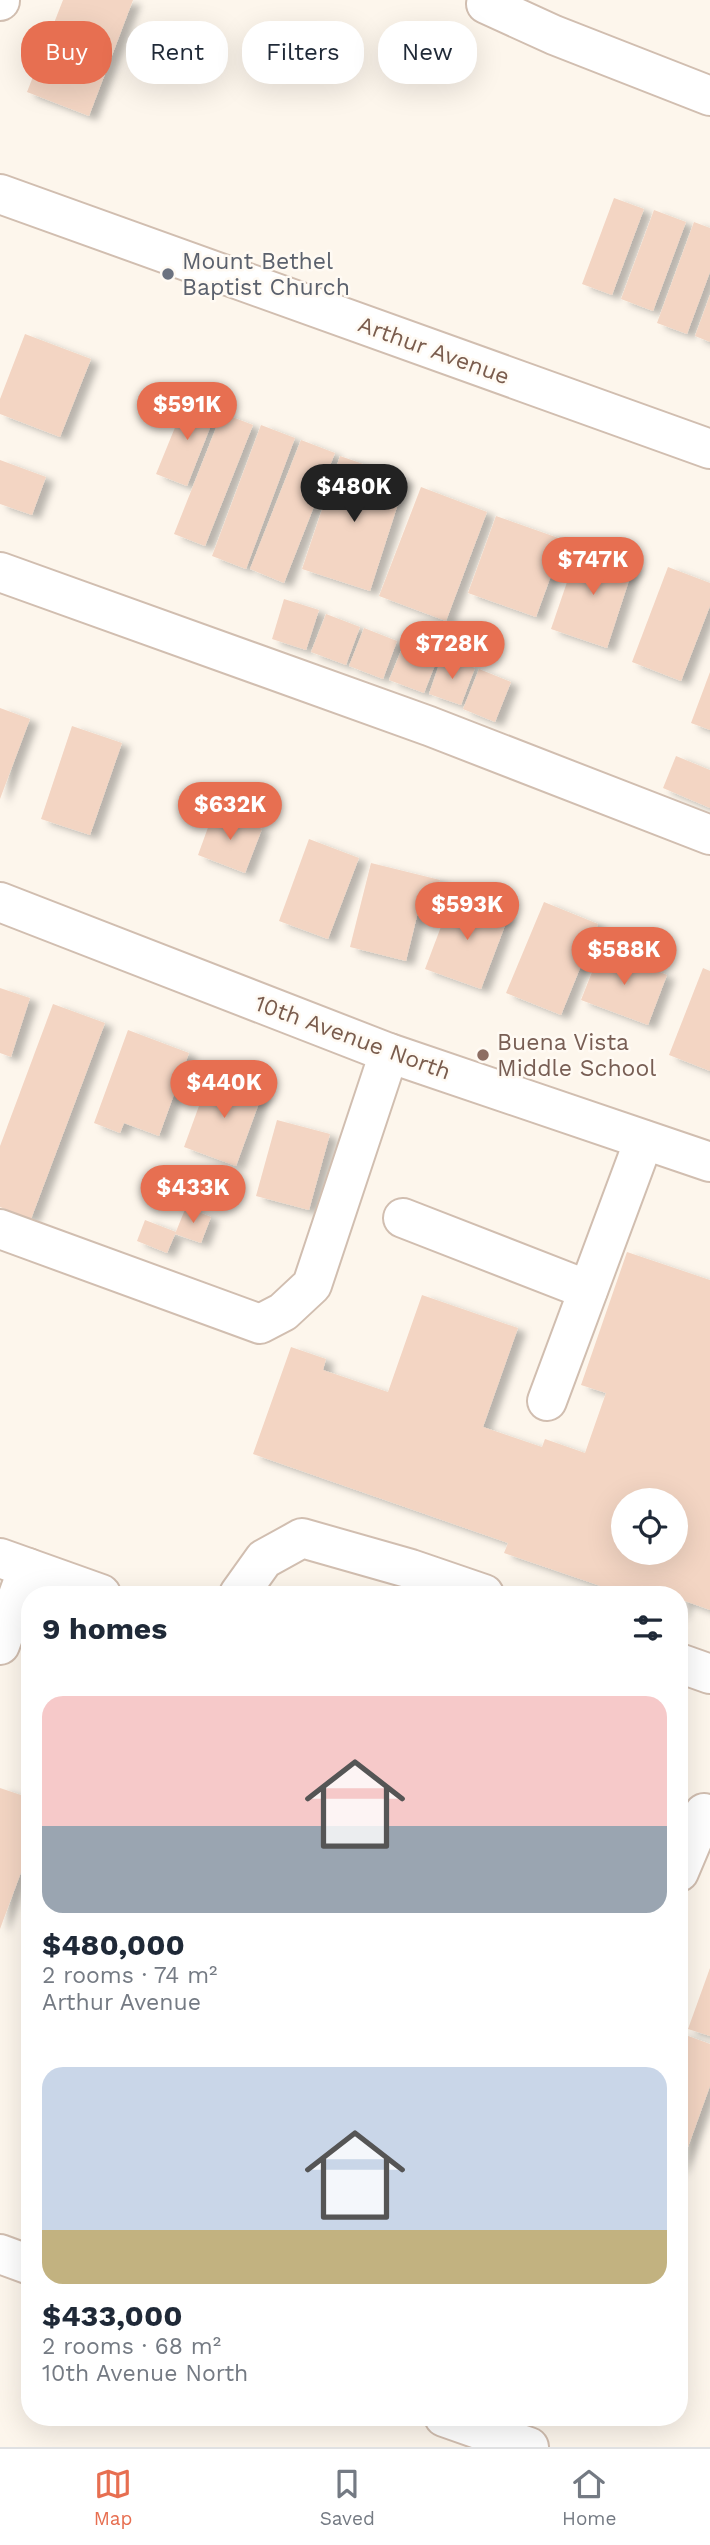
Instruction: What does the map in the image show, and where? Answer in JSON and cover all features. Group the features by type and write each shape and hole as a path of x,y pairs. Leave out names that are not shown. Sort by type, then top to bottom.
{"street":[{"path":"483,1 554,35 710,96"},
{"name":"Arthur Avenue","path":"0,194 710,449"},
{"path":"0,572 429,726 710,835"},
{"name":"10th Avenue North","path":"0,902 389,1053 710,1162"},
{"path":"0,1229 260,1324 283,1312 312,1284 389,1053"},
{"path":"547,1401 644,1140"},
{"path":"402,1218 588,1290"},
{"path":"245,1586 264,1559 302,1538 461,1586"},
{"path":"0,1645 14,1563 79,1586"},
{"path":"688,1666 710,1674"},
{"path":"688,1843 698,1811"},
{"path":"0,2254 21,2261"},
{"path":"464,2427 529,2447"}],"building":[{"path":"63,0 133,0 112,55 112,21 55,21"},
{"path":"30,84 101,84 89,116 27,92"},
{"path":"614,198 644,209 612,295 582,284"},
{"path":"654,210 686,222 653,311 621,299"},
{"path":"694,222 710,228 710,272 687,334 657,323"},
{"path":"710,295 710,342 695,336"},
{"path":"25,334 91,359 60,437 0,414 0,399"},
{"path":"187,398 217,410 187,486 156,474"},
{"path":"222,413 253,425 205,546 174,534"},
{"path":"261,425 295,438 246,569 212,556"},
{"path":"301,440 335,453 284,583 250,569"},
{"path":"340,456 406,479 370,591 302,569"},
{"path":"0,460 46,477 32,515 0,504"},
{"path":"421,487 487,512 446,621 379,596"},
{"path":"496,516 564,540 536,617 468,593"},
{"path":"579,547 634,565 607,648 551,629"},
{"path":"668,567 710,583 710,606 681,681 632,662"},
{"path":"284,599 319,610 306,650 272,639"},
{"path":"326,614 360,627 346,665 311,652"},
{"path":"364,628 397,641 383,679 349,666"},
{"path":"410,629 444,642 424,693 389,680"},
{"path":"442,656 475,668 461,705 429,694"},
{"path":"479,669 511,682 495,722 463,709"},
{"path":"710,672 710,730 691,723"},
{"path":"0,708 30,719 0,799"},
{"path":"72,726 122,743 90,835 41,819"},
{"path":"676,756 710,770 710,808 663,788"},
{"path":"214,811 262,829 245,873 198,855"},
{"path":"309,839 359,858 328,939 279,921"},
{"path":"371,863 440,880 432,915 418,912 406,961 350,947"},
{"path":"453,895 509,915 481,989 425,969"},
{"path":"544,902 598,924 561,1015 506,993"},
{"path":"601,949 667,975 648,1025 581,1000"},
{"path":"703,968 710,971 710,1071 669,1055"},
{"path":"0,988 30,998 11,1057 0,1053"},
{"path":"53,1004 105,1023 31,1219 0,1207 0,1146"},
{"path":"128,1030 189,1053 159,1136 124,1123 120,1133 94,1123"},
{"path":"211,1073 263,1092 236,1166 184,1147"},
{"path":"277,1120 330,1134 309,1210 256,1196"},
{"path":"186,1207 211,1217 201,1243 175,1234"},
{"path":"145,1220 176,1232 167,1253 137,1241"},
{"path":"627,1252 710,1280 710,1610 688,1602 688,1586 601,1586 504,1553 508,1543 253,1454 291,1347 326,1359 323,1370 388,1392 422,1295 518,1328 483,1427 542,1447 545,1439 585,1453 606,1393 581,1385"},
{"path":"0,1788 21,1795 21,1872 0,1929"},
{"path":"710,1968 710,2036 688,2029"},
{"path":"688,2036 710,2044 710,2086 688,2147"}],"place":[{"name":"Mount Bethel Baptist Church","path":"168,274"},
{"name":"Buena Vista Middle School","path":"483,1055"}]}
